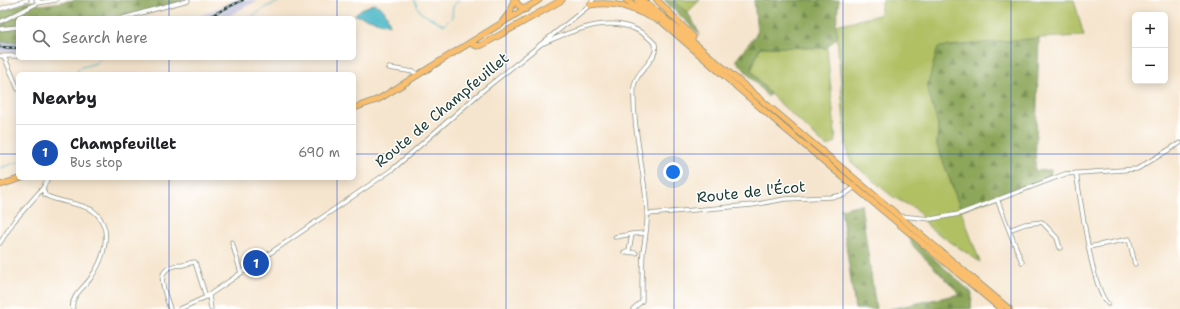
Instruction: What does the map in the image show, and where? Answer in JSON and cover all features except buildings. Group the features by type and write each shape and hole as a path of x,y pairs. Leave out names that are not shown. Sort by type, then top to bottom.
{"main road":[{"path":"500,25 510,12 514,0 520,6 526,8"},
{"path":"356,107 379,100 539,0"},
{"path":"470,44 477,46 482,45 562,0"},
{"path":"626,0 670,30"},
{"path":"637,0 670,30 1001,309"},
{"path":"643,0 1009,309"},
{"path":"657,0 717,62"},
{"path":"591,3 615,3 657,20"},
{"path":"0,185 16,180"}],"street":[{"path":"0,9 27,0"},
{"path":"0,22 37,2 56,0"},
{"path":"131,16 188,0"},
{"name":"Route de Champfeuillet","path":"180,309 207,296 393,169 481,92 540,46 591,3"},
{"path":"540,46 575,31 604,23 635,30 656,44 655,54 638,73 634,84 636,123 648,214 642,270 642,301 633,309"},
{"path":"0,29 16,27"},
{"path":"16,56 2,56 16,85"},
{"path":"389,68 414,72 420,75"},
{"path":"900,216 931,219 960,214 997,199 1052,180 1064,174 1137,169 1180,143"},
{"path":"1076,172 1096,279 1102,298 1108,304"},
{"path":"0,243 14,221 43,188 47,180"},
{"name":"Route de l'Écot","path":"648,214 752,205 785,199 831,197 844,195 855,187"},
{"path":"43,188 45,195 52,199 76,204 92,210 100,216 103,224 105,249 92,278 75,297 72,305 73,309"},
{"path":"997,199 1022,262"},
{"path":"1009,230 1026,224 1042,222 1057,238 1060,248"},
{"path":"615,237 645,233"},
{"path":"629,251 632,234"},
{"path":"1089,247 1129,239 1135,264"},
{"path":"232,242 241,273"},
{"path":"624,252 629,251 636,253"},
{"path":"170,309 161,278 164,270 170,266 195,262 211,309"}],"shaded area":[{"path":"235,0 258,0 229,16 200,16"},
{"path":"0,42 16,42 16,52 0,52"}],"green space":[{"path":"76,0 184,0 176,4 129,16 16,16 16,42 0,42 0,12 30,1 41,5"},
{"path":"664,0 677,3 682,7 690,17 700,35"},
{"path":"673,0 700,0 688,12"},
{"path":"754,0 839,0 836,25 838,36 827,48 760,47 751,70 770,94 768,97 736,60 757,33"},
{"path":"883,0 1074,0 1084,36 1039,38 927,87 938,125 937,145 980,262 930,228 916,209 893,197 851,162 846,145 836,25 879,15"},
{"path":"1039,38 1035,171 1051,170 1050,178 961,210 937,145 938,125 927,87 938,47"},
{"path":"760,47 827,48 836,142 827,147 770,94 751,70"},
{"path":"861,204 876,309 855,309 841,209"},
{"path":"909,236 972,293 971,309 890,309 960,294 912,245"}],"water":[{"path":"374,4 383,9 387,15 390,25 355,15 361,9"}],"waterway":[{"path":"253,16 266,7 283,0"},
{"path":"414,0 421,13 444,25 452,17 453,6 459,0"},
{"path":"77,72 79,68 96,63 99,60"},
{"path":"0,168 16,163"}],"railway":[{"path":"210,16 243,0"},
{"path":"0,47 16,48"}],"place":[{"name":"Champfeuillet","path":"256,263"}]}
